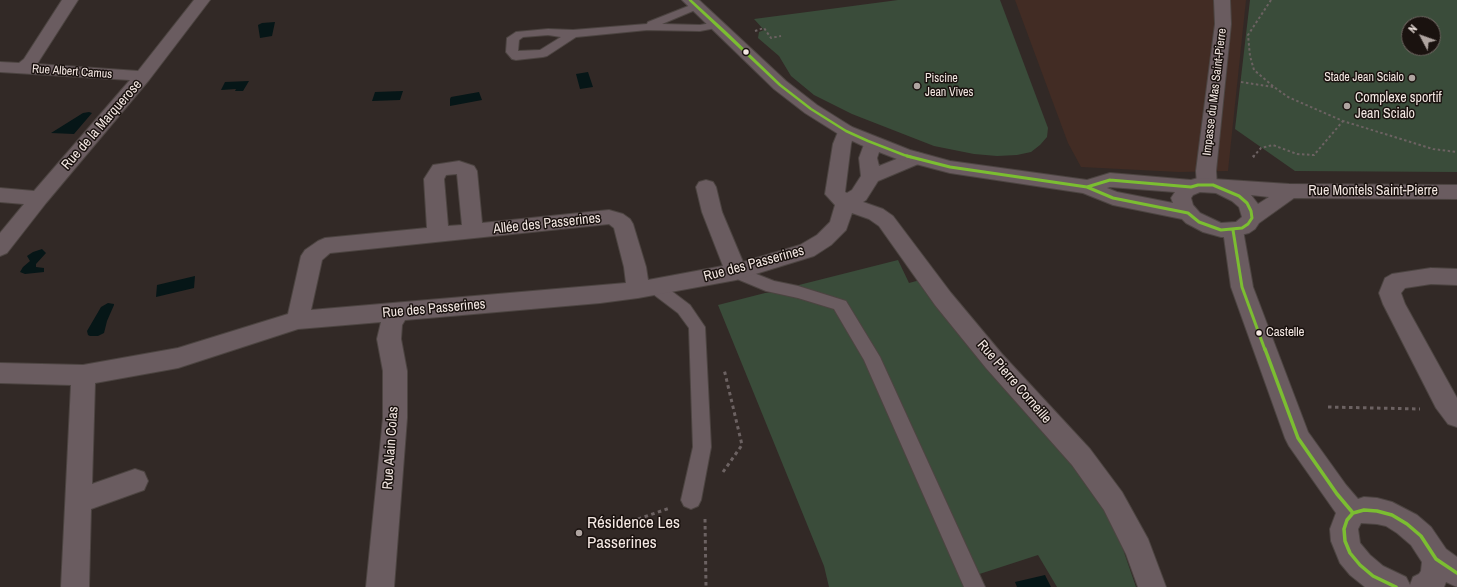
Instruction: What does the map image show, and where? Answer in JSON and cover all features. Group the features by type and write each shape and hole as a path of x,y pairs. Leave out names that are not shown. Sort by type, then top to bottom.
{"street":[{"path":"23,68 30,62 70,0"},
{"name":"Rue de la Marquerose","path":"0,248 39,198 143,76 202,0"},
{"name":"Impasse du Mas Saint-Pierre","path":"1206,186 1206,171 1223,24 1222,0"},
{"path":"693,3 780,85 811,109 846,131 873,143 916,158 950,167 1112,189 1167,208 1188,213"},
{"name":"Rue Albert Camus","path":"0,67 143,76"},
{"path":"846,131 842,144 834,194 845,203 859,195 871,176 916,158"},
{"path":"871,176 868,158 873,143"},
{"name":"Allée des Passerines","path":"438,235 434,179 440,170 459,166 467,171 473,232"},
{"name":"Rue Montels Saint-Pierre","path":"1112,189 1154,183 1289,191 1457,192"},
{"path":"1242,224 1210,227 1199,222 1188,213 1184,208 1181,198 1186,190 1206,186 1239,196 1251,211 1242,224 1242,288 1298,438 1337,494 1353,513"},
{"path":"706,187 712,212 736,272"},
{"name":"Rue Montels Saint-Pierre","path":"1242,224 1289,191"},
{"path":"0,195 39,198"},
{"name":"Rue des Passerines","path":"0,372 82,375 178,358 298,320 600,295 647,289 736,272 807,251 824,240 838,225 845,203"},
{"name":"Rue Pierre Corneille","path":"845,203 876,214 886,221 943,299 980,344 1081,457 1113,501 1138,549 1152,587"},
{"name":"Allée des Passerines","path":"298,320 312,256 325,246 609,217 616,219 623,224 635,267 647,289"},
{"path":"1454,412 1445,401 1390,293 1393,284 1400,280 1431,276 1457,277"},
{"name":"Rue Alain Colas","path":"380,587 395,418 395,371 388,339 391,325 398,312"},
{"path":"75,587 82,375"},
{"path":"78,502 135,481"},
{"path":"1388,586 1360,565 1350,553 1344,541 1344,529 1347,520 1353,513 1364,510 1377,511 1392,515 1407,524 1421,536 1446,566 1435,575 1429,584 1423,587"}],"lane":[{"path":"647,27 693,3"},
{"path":"573,34 647,27 700,28 717,25"},
{"path":"736,272 772,287 798,292 840,305 871,357 975,587"},
{"path":"647,289 684,309 697,327 702,447 691,500"}],"path":[{"path":"1271,0 1248,35 1250,56 1254,70 1274,87 1288,97 1343,121 1433,149 1457,152"},
{"path":"749,33 764,28 771,38 781,36"},
{"path":"1241,82 1274,87"},
{"path":"1253,157 1261,148 1273,145 1298,154 1314,155 1343,121"},
{"path":"1328,407 1454,412"}],"shaded area":[{"path":"1015,0 1246,0 1228,171 1179,172 1081,167 1068,143"},
{"path":"275,22 272,36 260,38 258,25 262,23"},
{"path":"588,72 593,87 580,89 576,74"},
{"path":"249,81 243,91 235,91 236,89 221,90 225,82"},
{"path":"403,91 400,100 372,101 375,92"},
{"path":"479,92 482,100 450,106 451,97"},
{"path":"83,113 92,113 74,134 51,133"},
{"path":"42,249 46,253 36,264 36,267 44,268 44,272 25,274 20,272 30,261 27,256"},
{"path":"195,276 194,288 156,297 157,285"},
{"path":"108,303 114,305 107,321 104,333 98,336 88,335 87,331 101,307"},
{"path":"1045,575 1051,587 1017,587 1015,582"}],"green space":[{"name":"Piscine Jean Vives","path":"898,0 1000,0 1048,128 1047,137 1040,145 1031,152 1017,155 997,156 974,154 934,146 852,114 814,95 791,76 779,56 758,38 759,32 764,30 754,19"},
{"name":"Complexe sportif Jean Scialo","path":"1250,0 1457,0 1457,172 1295,171 1235,129"},
{"path":"898,260 909,283 920,280 1075,465 1115,526 1136,587 1057,587 1038,555 961,580 964,587 829,587 824,566 718,305 765,293 775,292"}],"transit line":[{"path":"690,0 725,32 780,85 690,0"},
{"path":"780,85 811,109 846,131 868,141"},
{"path":"868,141 904,155"},
{"path":"868,141 904,155"},
{"path":"904,155 950,167"},
{"path":"904,155 950,167"},
{"path":"950,167 1087,187"},
{"path":"950,167 1087,187"},
{"path":"1110,180 1191,187 1198,185 1213,185 1239,196 1247,203 1251,211 1252,218 1248,224 1242,228 1221,230 1199,222 1188,213 1113,198 1087,187 1110,180"},
{"path":"1233,230 1242,287 1298,438 1337,494 1353,513"},
{"path":"1396,587 1373,576 1360,565 1350,553 1345,541 1344,529 1347,520 1353,513 1364,510 1377,511 1392,515 1407,524 1421,536 1436,559 1457,573"}],"place":[{"name":"Stade Jean Scialo","path":"1412,78"},
{"name":"Piscine Jean Vives","path":"917,86"},
{"name":"Complexe sportif Jean Scialo","path":"1347,106"},
{"name":"Castelle","path":"1259,333"},
{"name":"Résidence Les Passerines","path":"579,533"}]}
